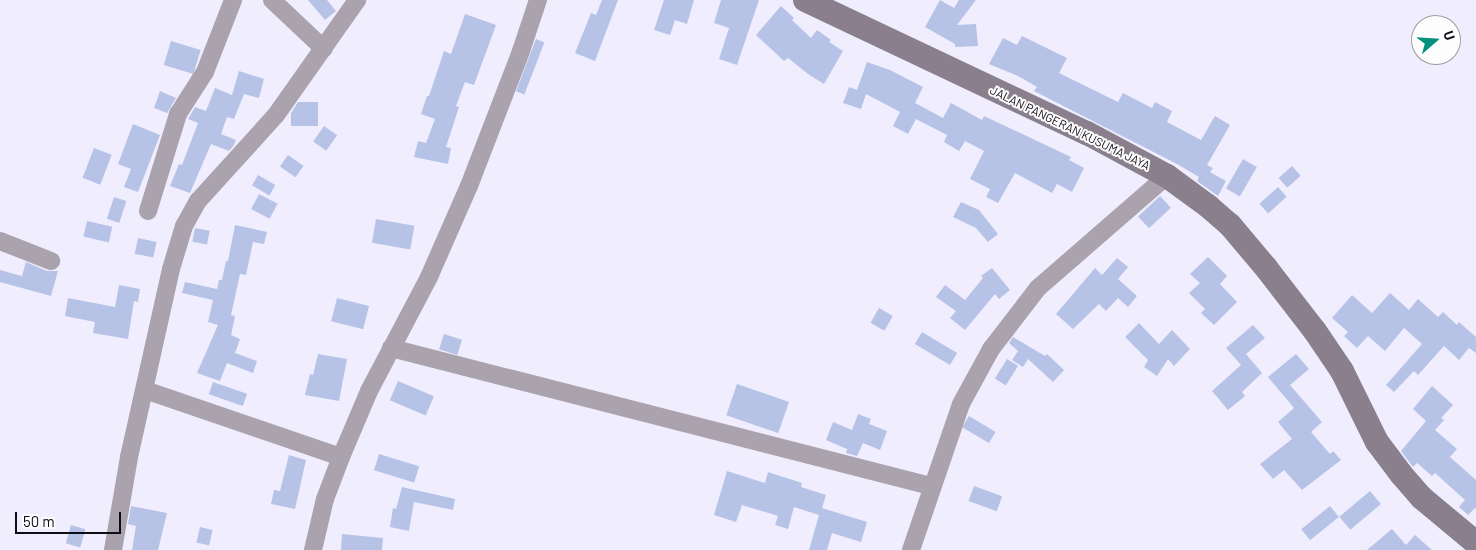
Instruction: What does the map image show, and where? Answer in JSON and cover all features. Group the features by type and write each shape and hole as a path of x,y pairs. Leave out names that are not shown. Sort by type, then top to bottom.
{"street":[{"path":"148,211 178,114 205,72 233,0"},
{"path":"272,0 324,49"},
{"path":"113,550 129,457 177,244 190,213 198,201 276,115 357,0"},
{"path":"313,550 325,499 341,457 369,390 429,277 469,186 521,51 538,0"},
{"name":"JALAN PANGERAN KUSUMA JAYA","path":"805,0 1087,133 1167,176 1195,196 1230,225 1268,269 1331,353 1378,442 1401,474 1422,498 1476,544"},
{"path":"910,550 961,404 991,349 1018,311 1056,271 1167,176"},
{"path":"0,242 51,261"},
{"path":"391,348 931,486"},
{"path":"145,390 341,457"}],"building":[{"path":"308,0 327,0 336,11 325,20"},
{"path":"602,0 618,0 595,61 575,53 591,13 596,15"},
{"path":"664,0 694,0 687,24 675,20 670,35 654,30"},
{"path":"721,0 759,0 737,65 719,59 729,28 714,23"},
{"path":"940,0 954,8 959,0 976,0 957,25 976,24 978,46 955,47 955,44 925,27"},
{"path":"781,6 794,18 792,20 811,38 817,30 831,40 829,42 843,51 824,84 788,58 784,61 756,35"},
{"path":"465,14 496,25 474,85 465,82 456,106 459,107 446,147 451,148 448,164 414,157 418,141 426,143 435,119 421,114 427,96 429,96 444,51 451,54"},
{"path":"1022,36 1067,58 1059,73 1118,102 1123,93 1152,108 1155,102 1172,111 1167,122 1201,140 1215,116 1230,125 1207,165 1213,168 1210,172 1226,181 1218,196 1197,181 1199,177 1179,165 1034,91 1037,87 1018,76 989,64 1003,38 1017,45"},
{"path":"536,39 544,42 524,95 516,91"},
{"path":"171,41 201,50 193,74 164,65"},
{"path":"867,62 890,70 923,87 915,103 943,118 951,103 982,120 984,116 1071,157 1069,160 1084,168 1072,192 1057,184 1052,193 1015,173 998,203 986,197 990,189 970,179 984,151 965,141 959,151 944,142 947,135 916,119 908,134 893,126 900,112 866,94 861,109 843,103 849,87 857,90"},
{"path":"239,71 264,79 259,98 244,94 234,119 227,117 221,134 236,140 234,145 229,151 211,144 190,193 170,186 179,164 182,165 198,123 188,119 195,107 206,111 215,88 232,95"},
{"path":"160,91 176,98 167,113 154,108"},
{"path":"298,102 318,102 318,126 291,126 291,113"},
{"path":"133,124 160,135 138,192 124,187 131,169 118,164"},
{"path":"324,126 337,135 326,151 313,142"},
{"path":"94,148 112,155 100,185 83,178"},
{"path":"288,155 304,166 296,177 280,166"},
{"path":"1243,159 1257,167 1240,196 1226,188"},
{"path":"1292,166 1301,176 1287,188 1279,178"},
{"path":"258,175 275,185 269,195 252,185"},
{"path":"1278,187 1287,197 1268,213 1259,204"},
{"path":"259,194 278,204 270,219 251,209"},
{"path":"1160,196 1171,208 1149,228 1138,216"},
{"path":"114,197 126,201 119,223 107,219"},
{"path":"961,202 979,210 998,234 988,242 976,228 953,217"},
{"path":"376,219 414,226 410,249 372,243"},
{"path":"87,221 112,227 109,242 83,237"},
{"path":"235,225 267,232 264,244 253,242 246,275 240,274 231,315 235,316 231,335 240,339 235,353 257,361 253,373 227,363 220,381 197,373 218,325 208,322 213,300 182,293 185,282 217,289 219,280 222,280 226,261 228,261"},
{"path":"195,228 210,231 207,245 192,242"},
{"path":"138,238 157,242 153,258 135,254"},
{"path":"1208,257 1227,276 1220,284 1237,302 1214,325 1201,313 1205,309 1189,293 1200,283 1190,274"},
{"path":"1117,258 1128,267 1118,279 1137,296 1128,307 1118,298 1106,311 1099,304 1073,329 1056,314 1095,268 1102,275"},
{"path":"26,262 47,271 58,271 51,296 0,282 0,270 22,276"},
{"path":"992,268 1010,290 999,299 995,294 965,330 950,318 956,311 936,297 945,285 965,300 983,278 981,276"},
{"path":"119,285 140,289 138,302 134,301 128,339 93,333 95,322 65,316 68,298 115,307"},
{"path":"1390,293 1409,310 1418,299 1438,317 1443,312 1457,325 1459,322 1476,337 1476,353 1469,348 1459,360 1444,346 1418,375 1414,371 1394,392 1386,385 1422,344 1404,328 1385,351 1368,336 1357,348 1344,336 1348,332 1332,318 1352,295 1372,313"},
{"path":"337,298 369,306 363,329 331,321"},
{"path":"879,308 893,316 884,331 870,323"},
{"path":"1139,323 1159,344 1172,330 1190,349 1174,366 1168,359 1157,376 1144,367 1148,360 1125,337"},
{"path":"1253,325 1265,338 1246,354 1262,373 1242,392 1245,396 1228,410 1212,391 1241,365 1226,348"},
{"path":"922,332 957,353 950,365 915,344"},
{"path":"444,334 462,340 457,355 439,349"},
{"path":"1013,337 1045,356 1047,354 1064,370 1053,382 1028,359 1023,367 1012,360 1018,351 1009,343"},
{"path":"318,354 347,359 339,401 305,395 310,374 313,375"},
{"path":"1296,354 1309,369 1290,385 1322,422 1311,432 1330,454 1333,451 1341,460 1302,490 1284,470 1273,479 1260,464 1292,439 1278,422 1294,408 1268,377"},
{"path":"1007,359 1018,366 1006,385 995,379"},
{"path":"398,381 434,396 426,416 390,400"},
{"path":"213,382 247,394 243,406 209,394"},
{"path":"737,384 789,402 778,433 726,415"},
{"path":"1432,386 1453,405 1441,418 1444,420 1435,430 1457,449 1450,457 1476,480 1476,509 1468,515 1459,507 1465,500 1435,473 1432,476 1417,463 1413,467 1401,451 1426,421 1413,409"},
{"path":"858,414 871,419 869,424 887,431 880,450 863,443 857,456 846,453 847,449 826,440 833,422 852,430"},
{"path":"969,416 996,432 989,443 962,427"},
{"path":"379,454 419,466 414,483 374,470"},
{"path":"289,455 306,460 295,509 271,504 274,490 280,491"},
{"path":"727,471 765,483 768,472 802,483 801,487 826,495 822,508 867,522 861,542 832,533 827,550 809,550 819,515 794,507 788,529 775,525 778,516 742,505 736,522 714,515"},
{"path":"974,486 1002,496 997,511 969,501"},
{"path":"402,487 455,499 453,510 414,502 409,531 390,527 393,508 396,509"},
{"path":"1370,491 1381,504 1350,530 1339,517"},
{"path":"131,506 167,513 158,550 132,550 136,526 128,524"},
{"path":"1330,506 1339,517 1310,540 1301,529"},
{"path":"71,525 85,529 80,547 66,543"},
{"path":"200,527 213,530 209,546 196,543"},
{"path":"1392,529 1406,545 1415,535 1432,550 1367,550"},
{"path":"342,534 383,538 382,550 341,550"}]}
